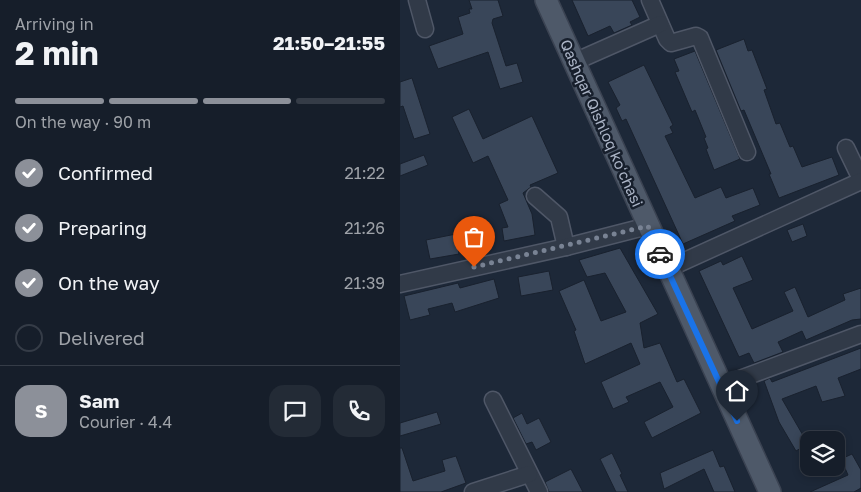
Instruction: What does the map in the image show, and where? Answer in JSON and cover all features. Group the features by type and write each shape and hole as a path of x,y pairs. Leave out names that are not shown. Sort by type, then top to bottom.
{"main road":[{"name":"Qashqar Qishloq koʻchasi","path":"546,0 770,492"}],"street":[{"path":"417,0 425,28"},
{"path":"650,0 660,24 671,43 696,36 700,38 747,152"},
{"path":"574,62 660,24"},
{"path":"667,269 861,180 846,148"},
{"path":"534,196 559,217 566,247"},
{"path":"400,284 566,247 648,226"},
{"path":"721,386 861,334"},
{"path":"492,400 539,492"},
{"path":"473,492 529,474"}],"building":[{"path":"469,0 498,0 503,16 493,19 492,23 506,66 517,63 523,82 500,89 488,52 438,69 429,46 463,34 458,17 470,13 469,9 472,9"},
{"path":"572,0 632,0 640,17 630,22 632,25 614,33 610,26 588,36"},
{"path":"744,39 748,51 752,50 767,89 764,90 776,124 780,123 790,147 793,146 802,167 832,157 839,175 779,198 744,110 741,111 716,50"},
{"path":"695,51 740,159 714,170 706,149 708,148 704,138 706,137 695,110 692,112 675,72 679,71 674,59"},
{"path":"644,65 673,125 670,127 673,133 665,136 695,198 721,187 726,198 753,188 760,205 732,216 735,221 683,244 626,119 622,121 616,108 620,105 608,82"},
{"path":"412,78 430,134 414,139 403,106 400,107 400,82"},
{"path":"469,109 483,139 532,116 558,173 530,185 531,187 523,193 532,214 535,235 504,241 502,228 508,227 499,204 508,200 488,156 473,163 452,117"},
{"path":"424,155 428,165 400,176 400,164"},
{"path":"803,224 807,236 792,242 787,230"},
{"path":"456,234 459,254 430,259 426,240"},
{"path":"620,248 658,314 640,323 644,348 660,343 677,382 684,379 701,413 652,438 644,422 673,407 660,382 626,397 629,402 613,409 601,382 640,364 631,343 585,364 574,331 576,330 559,291 584,280 601,321 626,312 605,273 587,277 579,260"},
{"path":"742,256 753,280 733,288 752,329 793,311 784,292 795,287 808,317 845,300 843,294 861,288 861,319 852,320 806,340 802,331 778,342 783,352 754,363 749,353 739,357 699,271 721,261 723,265"},
{"path":"549,271 553,290 521,296 518,277"},
{"path":"494,279 499,298 455,312 452,303 428,309 430,315 410,320 404,296 458,283 460,288"},
{"path":"861,348 861,369 838,378 845,396 822,402 816,386 782,399 800,431 800,449 796,451 779,422 764,381 770,378 772,382"},
{"path":"437,412 441,424 400,436 400,423"},
{"path":"522,413 527,424 539,418 551,442 536,450 532,442 526,444 513,418"},
{"path":"400,448 402,448 413,481 445,471 442,460 456,456 466,483 441,492 400,492"},
{"path":"713,450 720,467 724,466 735,492 714,492 704,469 664,489 660,473"},
{"path":"612,453 628,492 616,492 600,459"},
{"path":"852,454 861,470 861,488 854,492 810,492 848,475 845,468 845,457"},
{"path":"571,469 583,492 549,492 545,482"}],"way so far":[{"path":"474,267 566,247 648,226 660,254"}],"route":[{"path":"660,254 737,421"}]}
